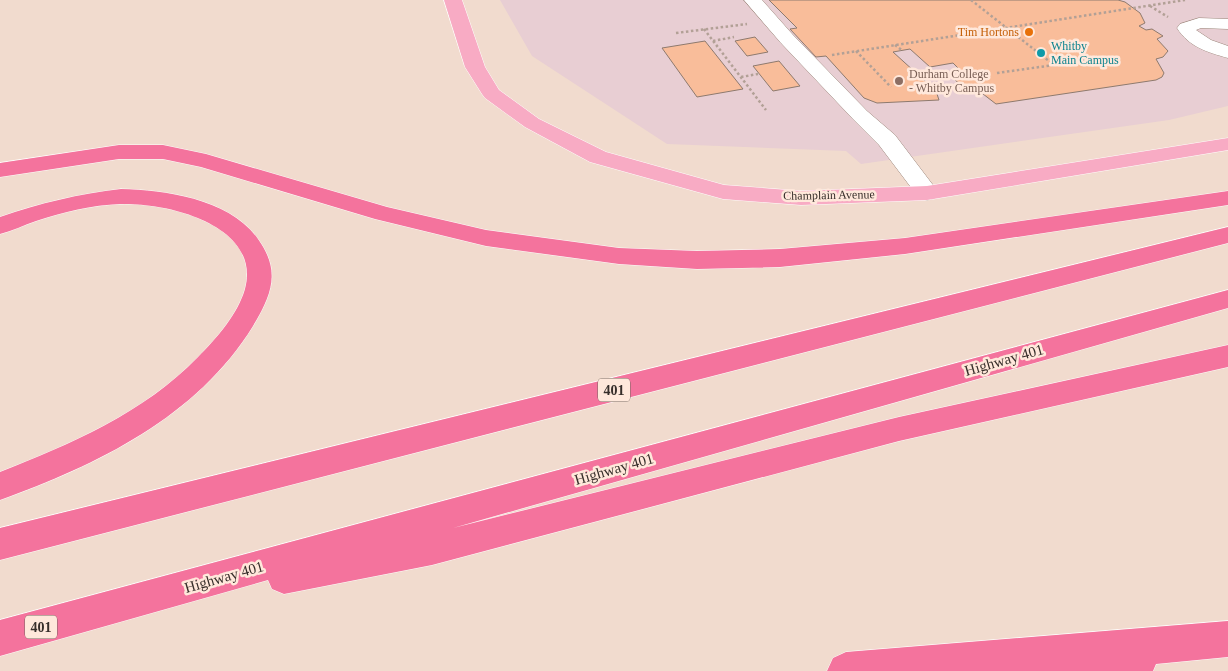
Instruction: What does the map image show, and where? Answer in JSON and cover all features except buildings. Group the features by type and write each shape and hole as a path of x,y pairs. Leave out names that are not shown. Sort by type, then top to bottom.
{"highway":[{"path":"0,170 119,152 164,152 206,161 383,214 486,238 557,250 619,256 697,260 780,258 905,246 1228,198"},
{"path":"0,226 64,205 101,198 144,196 171,200 209,212 230,224 244,236 255,252 259,264 258,288 242,322 197,378 130,428 51,466 0,486"},
{"name":"401","path":"0,544 1228,235"},
{"name":"Highway 401","path":"0,638 1228,299"},
{"path":"81,617 432,548 899,429 1228,356"},
{"path":"846,671 1228,640"},
{"path":"1093,671 1228,640"}],"main road":[{"name":"Champlain Avenue","path":"453,0 475,67 492,94 532,123 598,158 723,192 801,198 927,192 1228,144"}],"lane":[{"path":"754,0 773,24 860,115 887,140 927,192"},
{"path":"1228,24 1200,23 1186,28 1189,34 1205,45 1228,52"}],"path":[{"path":"970,0 1054,65"},
{"path":"824,56 1005,26 1185,0"},
{"path":"676,33 737,25 773,24"},
{"path":"704,29 766,110"},
{"path":"713,41 734,37"},
{"path":"895,44 903,50"},
{"path":"856,51 891,86"},
{"path":"997,73 1100,57"},
{"path":"740,77 758,74"}],"shaded area":[{"name":"Durham College - Whitby Campus","path":"500,0 1228,0 1228,106 1169,120 861,164 846,151 667,144 532,56"}],"place":[{"name":"Tim Hortons","path":"1029,32"},
{"name":"Whitby Main Campus","path":"1041,53"},
{"name":"Durham College - Whitby Campus","path":"899,81"}]}
